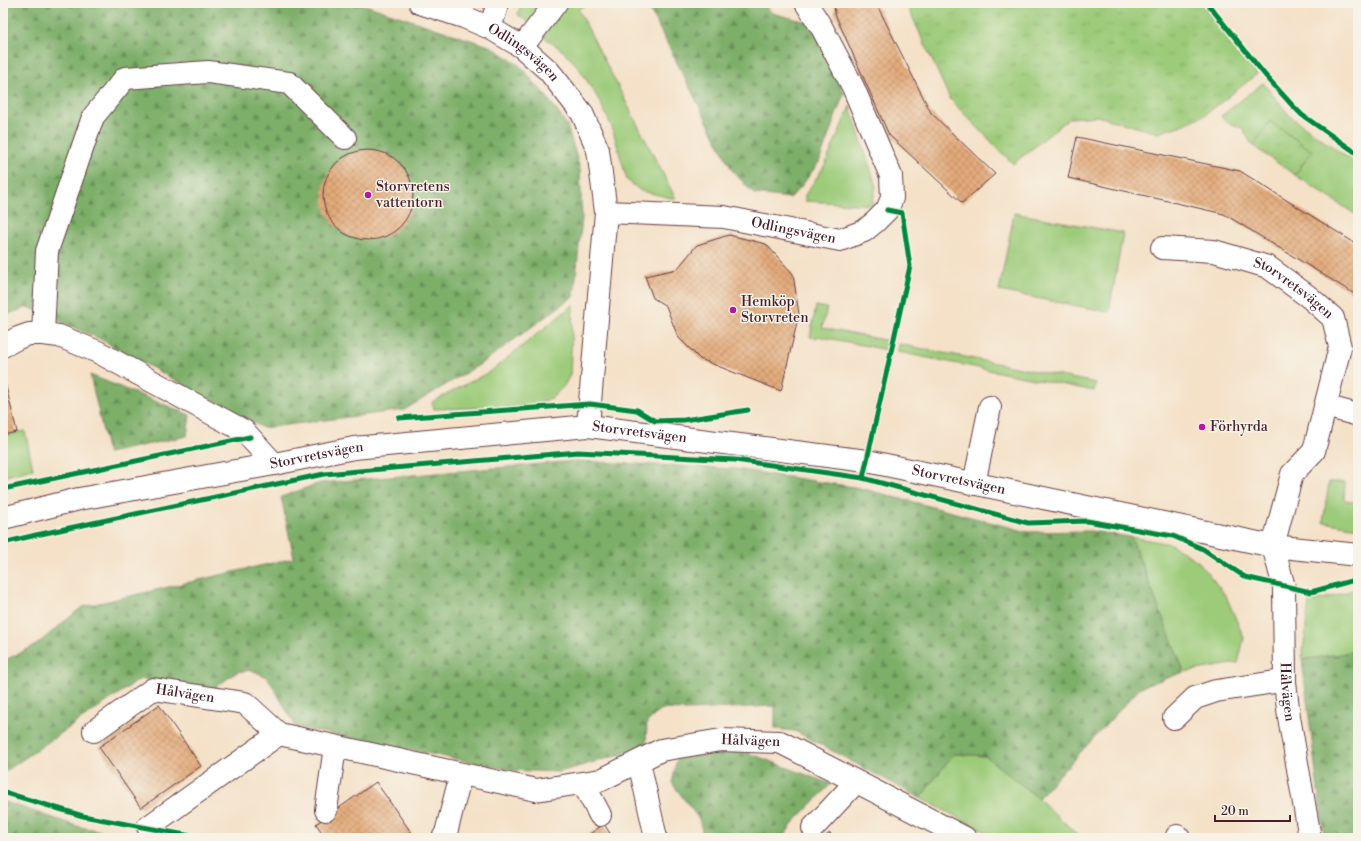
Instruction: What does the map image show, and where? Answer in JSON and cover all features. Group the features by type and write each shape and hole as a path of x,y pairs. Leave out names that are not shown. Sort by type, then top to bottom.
{"street":[{"name":"Odlingsvägen","path":"420,3 464,17 490,28 522,47 549,71 582,113 598,150 606,212 588,426"},
{"path":"490,28 498,3"},
{"path":"522,47 556,3"},
{"name":"Odlingsvägen","path":"606,212 724,218 840,240 864,231 887,210 892,198 891,176 853,87 822,28 806,3"},
{"path":"43,334 47,251 93,117 125,78 208,72 289,83 345,138"},
{"name":"Storvretsvägen","path":"1162,248 1214,251 1268,267 1309,296 1332,318 1340,347 1314,451 1292,474 1273,546"},
{"path":"3,346 29,334 43,334 59,336 98,352 244,431 274,464"},
{"path":"974,484 990,406"},
{"path":"1325,406 1358,415"},
{"name":"Storvretsvägen","path":"3,518 79,499 354,448 588,426 867,461 1273,546 1358,555"},
{"name":"Hålvägen","path":"1273,546 1284,587 1285,682 1310,838"},
{"path":"1174,718 1195,698 1216,691 1275,682 1285,682"},
{"name":"Hålvägen","path":"94,731 153,689 245,703 278,734 536,790 602,780 661,750 721,740 780,742 965,838"},
{"path":"148,827 278,734"},
{"path":"326,810 335,746"},
{"path":"639,762 656,838"},
{"path":"443,838 446,833 461,774"},
{"path":"813,828 856,782"},
{"path":"583,783 600,816"}],"green space":[{"path":"3,3 359,3 492,47 519,65 547,97 567,125 580,169 582,218 574,296 482,363 404,410 263,428 98,338 28,307 3,316"},
{"path":"521,3 545,3 528,22 518,15"},
{"path":"563,3 590,3 578,9 676,199 641,191 627,180 612,127 599,100 579,68 563,51 544,37 542,29"},
{"path":"657,3 763,3 772,13 811,23 844,93 819,162 800,188 790,198 754,194 732,170 650,10"},
{"path":"906,3 1201,3 1257,74 1206,114 1185,124 1158,133 1097,116 1070,118 1013,164 950,99"},
{"path":"1263,83 1290,116 1358,165 1358,216 1295,175 1312,151 1270,121 1253,146 1242,128 1226,122 1221,116"},
{"path":"850,106 876,186 872,205 805,201 805,195 825,165"},
{"path":"1270,121 1312,151 1295,175 1253,146"},
{"path":"1014,213 1123,233 1109,312 999,291"},
{"path":"573,305 570,375 564,386 553,397 540,403 525,407 434,409 432,402 491,371"},
{"path":"816,306 827,308 822,328 889,341 887,350 817,336 817,338 810,337"},
{"path":"899,344 1096,383 1094,391 898,352"},
{"path":"90,375 190,415 187,436 108,453"},
{"path":"25,431 33,469 3,477 3,435"},
{"path":"577,461 735,469 860,488 1028,532 1090,531 1131,537 1184,672 1141,687 1038,798 985,756 954,754 920,798 795,731 775,729 775,706 686,710 662,709 647,722 646,745 616,756 559,772 511,770 296,727 268,678 252,670 237,672 214,688 140,679 3,773 3,661 36,645 82,607 294,558 281,497 320,483"},
{"path":"1329,482 1345,482 1344,500 1358,503 1358,528 1323,522"},
{"path":"1131,537 1171,544 1199,562 1226,596 1244,638 1238,663 1184,672"},
{"path":"1358,588 1358,651 1302,660 1309,602 1336,596"},
{"path":"1358,651 1358,838 1324,838 1302,660"},
{"path":"743,751 831,784 793,823 783,838 704,838 699,819 672,783 677,758"},
{"path":"953,754 985,756 1038,798 1081,838 998,838 920,798"},
{"path":"3,801 80,827 141,838 3,838"}],"building":[{"path":"834,3 878,3 878,7 931,113 995,174 962,203 889,135 835,14"},
{"path":"1077,137 1240,171 1358,245 1358,296 1224,214 1068,178"},
{"name":"Storvretens vattentorn","path":"368,150 385,153 400,163 410,178 413,195 410,212 400,227 385,237 368,240 351,237 336,227 326,212 323,195 326,178 336,163 351,153"},
{"name":"Hemköp Storvreten","path":"729,235 766,244 793,274 799,314 781,391 700,359 678,337 666,306 653,298 645,276 677,269 697,245"},
{"path":"3,374 17,432 3,435"},
{"path":"159,705 201,766 141,808 99,747"},
{"path":"376,782 415,838 326,838 316,824"},
{"path":"604,824 613,838 584,838"},
{"path":"830,833 834,838 823,838"}],"cycle path":[{"path":"1207,3 1265,75 1292,105 1302,115 1358,154"},
{"path":"863,478 910,266 902,213 887,210"},
{"path":"399,418 590,404 637,410 655,421 684,420 748,410"},
{"path":"3,489 250,437"},
{"path":"3,543 324,474 578,452 735,460 863,478 1028,523 1087,521 1173,536 1203,549 1245,577 1311,592 1358,579"},
{"path":"3,792 83,816 202,838"}],"place":[{"name":"Storvretens vattentorn","path":"368,195"},
{"name":"Hemköp Storvreten","path":"733,310"},
{"name":"Förhyrda","path":"1202,427"}]}
